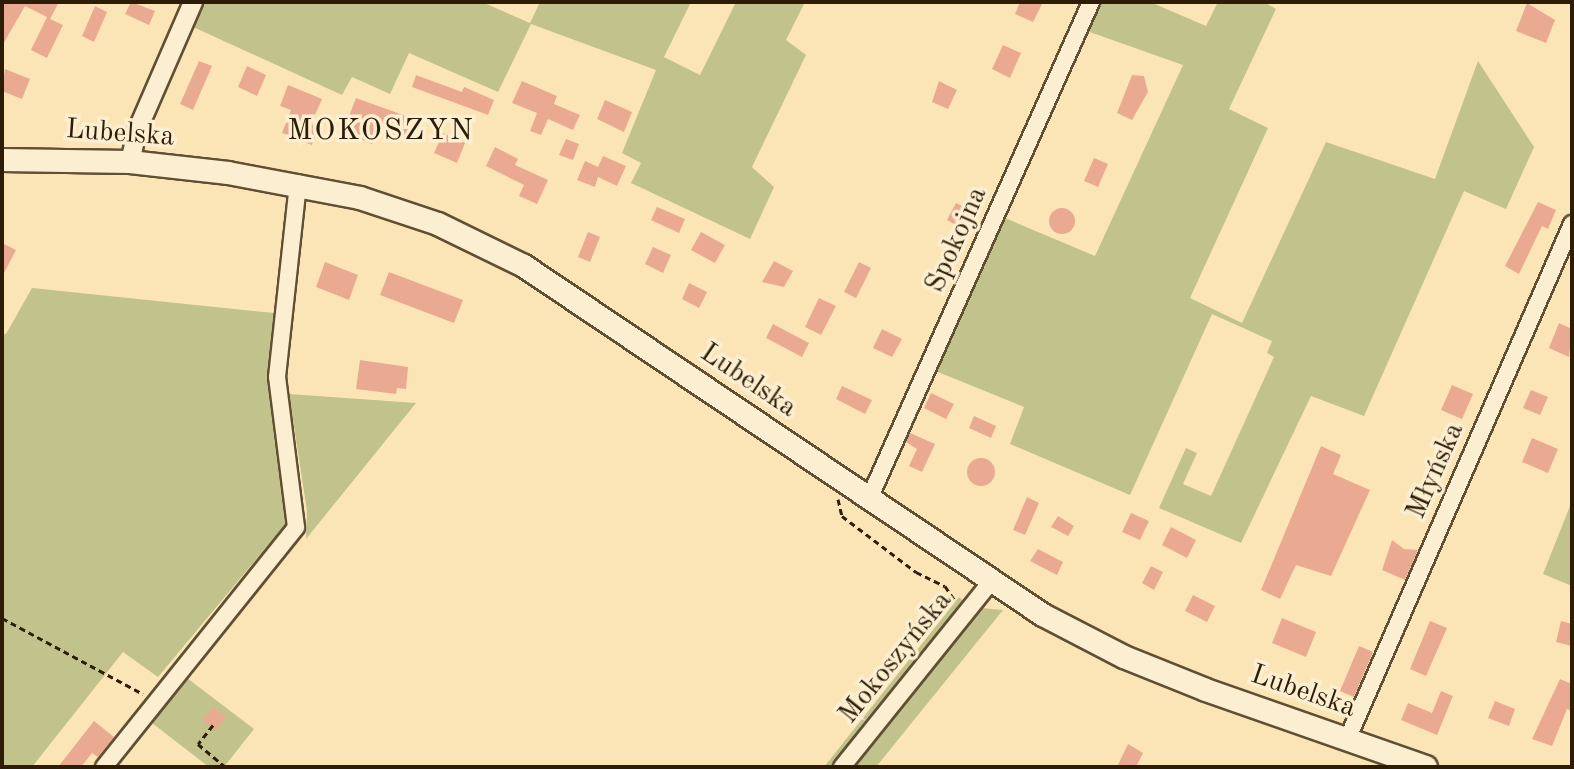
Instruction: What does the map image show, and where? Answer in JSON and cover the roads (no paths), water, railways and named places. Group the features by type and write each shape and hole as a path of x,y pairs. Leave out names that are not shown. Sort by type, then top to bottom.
{"main road":[{"name":"Lubelska","path":"2,160 130,162 298,183 409,213 524,266 991,582 1124,657 1424,767"}],"street":[{"path":"130,162 137,131 193,2"},
{"name":"Spokojna","path":"869,499 1091,2"},
{"path":"104,767 296,527 277,377 298,183"},
{"name":"Młyńska","path":"1347,740 1572,224"},
{"name":"Mokoszyńska","path":"842,767 991,582"}],"district":[{"name":"MOKOSZYN","path":"381,131"}]}
